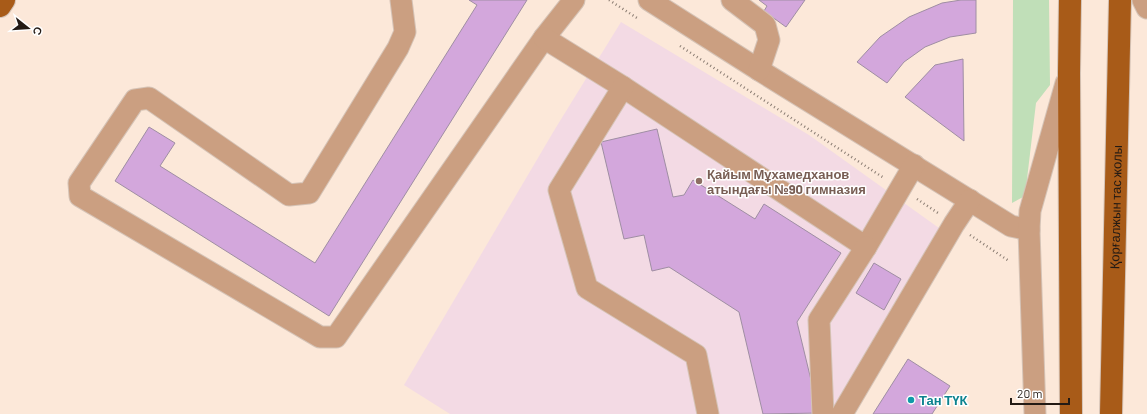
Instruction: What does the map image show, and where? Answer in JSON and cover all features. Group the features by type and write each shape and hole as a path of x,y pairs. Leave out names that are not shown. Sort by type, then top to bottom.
{"main road":[{"path":"0,6 4,0"},
{"path":"1070,0 1071,414"},
{"name":"Қорғалжын тас жолы","path":"1111,414 1120,0"}],"street":[{"path":"401,0 405,32 398,48 309,193 289,195 149,98 135,100 79,183 80,196 320,337 336,337 544,38 574,0"},
{"path":"649,0 1011,226 1029,230"},
{"path":"732,0 766,25 769,40 759,70"},
{"path":"1143,0 1147,8"},
{"path":"544,38 866,247"},
{"path":"1035,414 1029,230 1030,211 1069,73"},
{"path":"623,88 559,190 587,288 696,355 708,414"},
{"path":"823,414 819,320 866,247 914,165"},
{"path":"842,414 954,224 970,200"}],"path":[{"path":"609,0 642,21"},
{"path":"676,43 1011,262"}],"shaded area":[{"name":"Қайым Мұхамедханов атындағы №90 гимназия","path":"621,22 809,135 939,228 832,414 450,414 404,385 555,129"}],"green space":[{"path":"1013,0 1049,0 1050,85 1036,103 1025,196 1012,203"}],"building":[{"path":"469,0 527,0 329,316 115,181 149,127 175,143 160,166 315,263 477,5"},
{"path":"759,0 805,0 786,27 764,11 767,6"},
{"path":"961,0 976,0 976,33 950,37 925,47 904,62 887,83 857,62 880,37 909,17 942,3"},
{"path":"963,59 964,141 905,97 935,65"},
{"path":"657,129 673,197 684,195 693,180 755,219 764,204 841,253 797,322 819,413 763,414 739,312 669,267 652,271 644,235 624,239 601,142"},
{"path":"874,263 901,279 884,310 856,293"},
{"name":"Тан ТҮК","path":"908,359 950,386 932,414 873,414"}],"place":[{"name":"Қайым Мұхамедханов атындағы №90 гимназия","path":"699,181"},
{"name":"Тан ТҮК","path":"911,400"}]}
